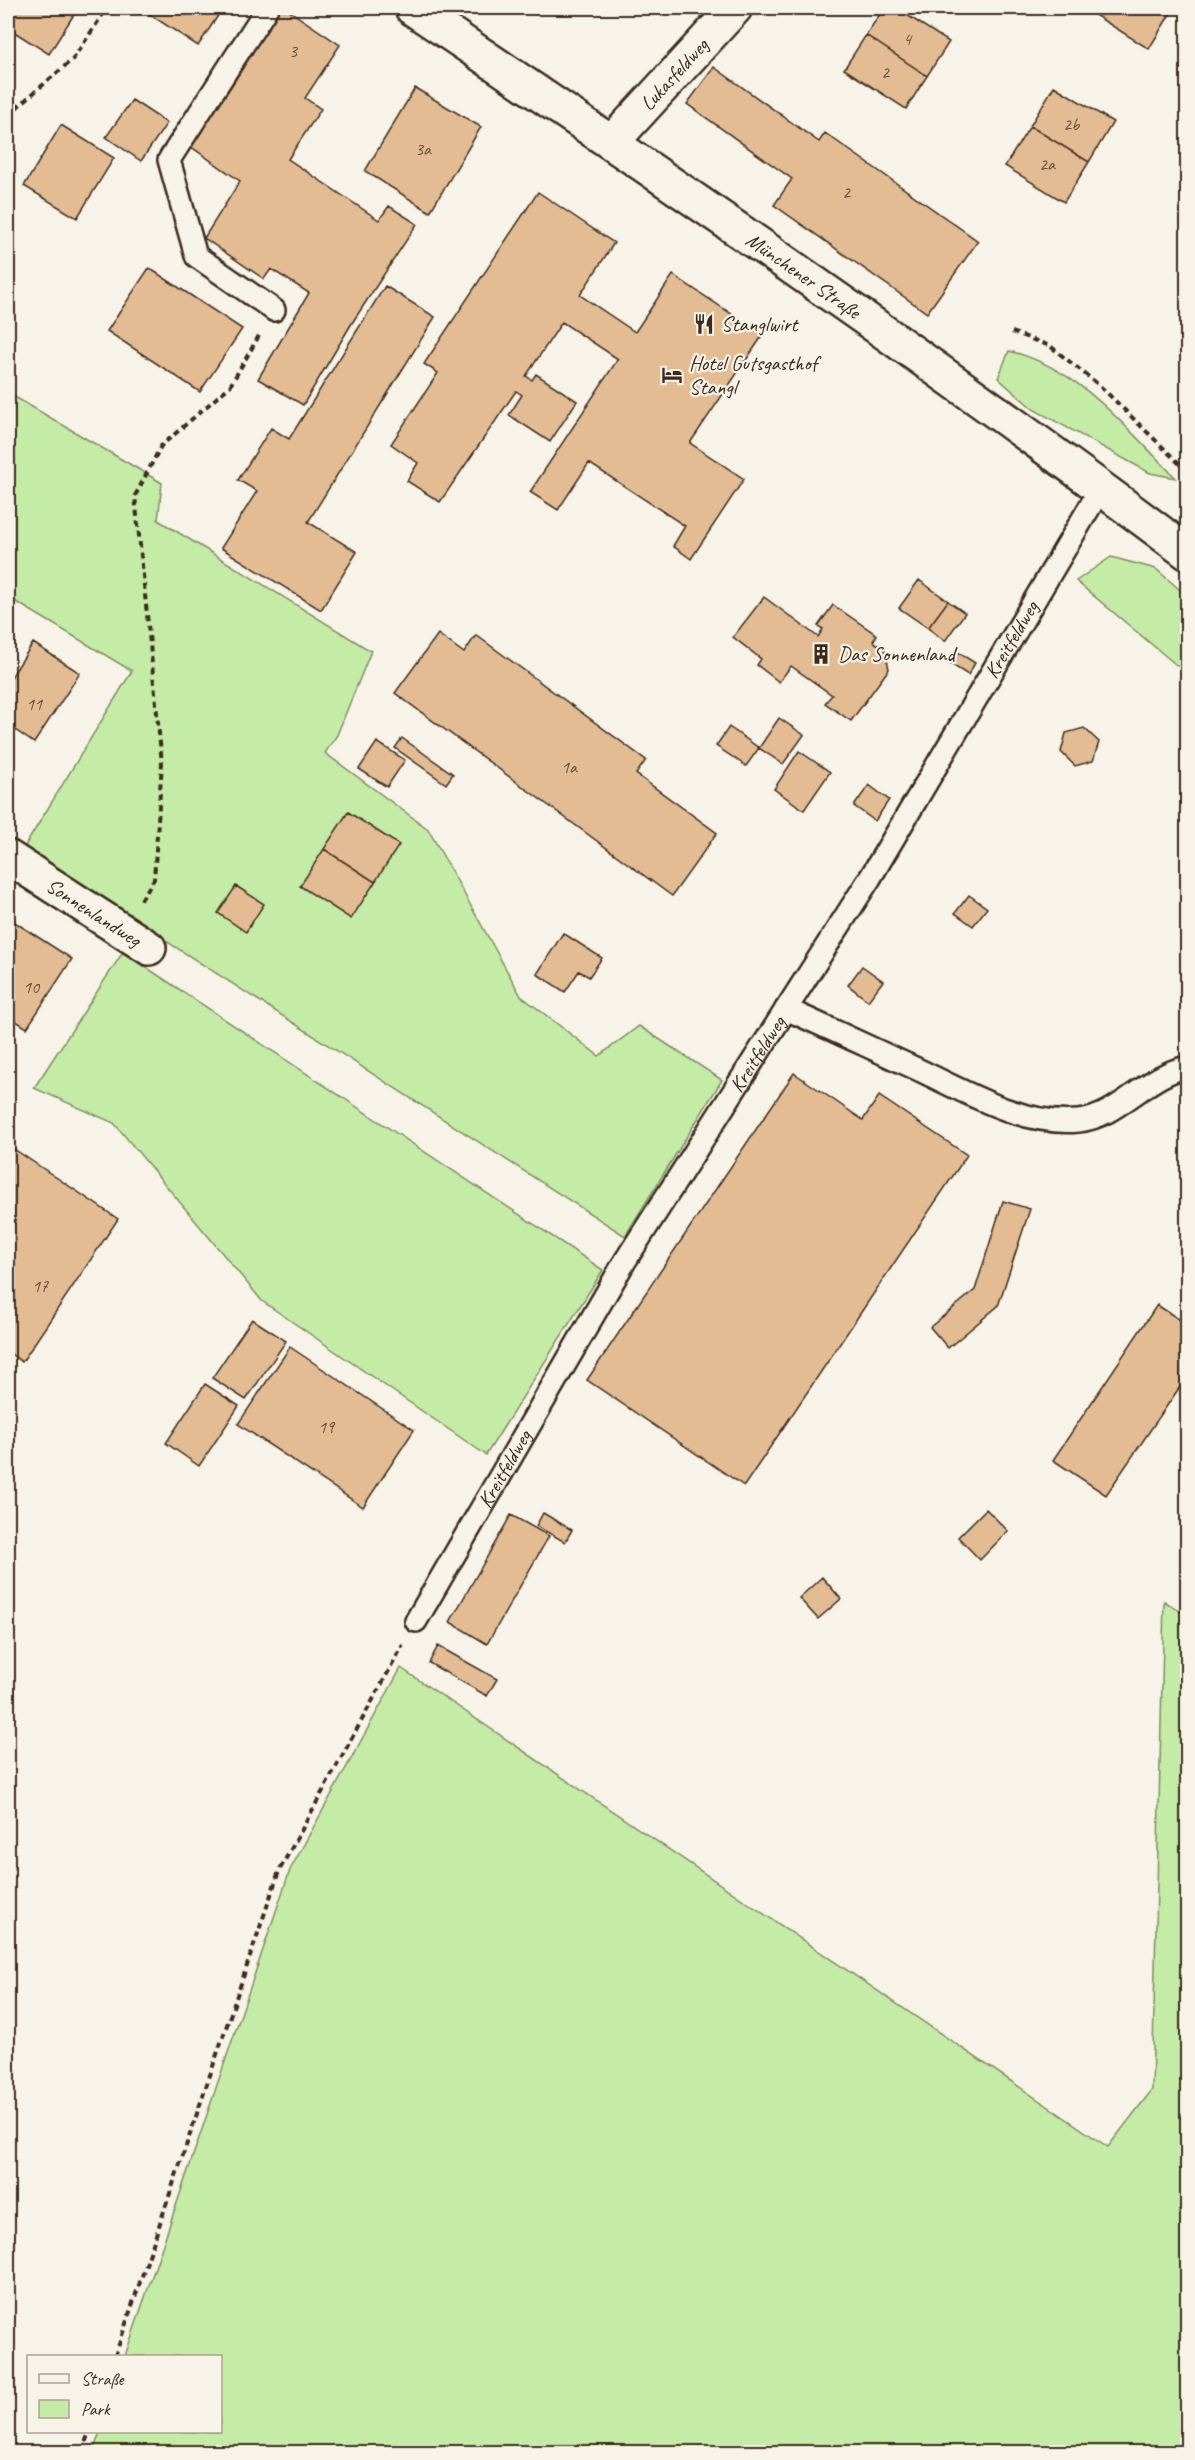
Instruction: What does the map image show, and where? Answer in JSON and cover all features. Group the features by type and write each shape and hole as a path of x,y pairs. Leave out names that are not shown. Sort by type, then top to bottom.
{"street":[{"name":"Münchener Straße","path":"411,8 612,142 1101,488 1188,553"},
{"name":"Lukasfeldweg","path":"612,142 735,8"},
{"name":"Sonnenlandweg","path":"8,857 136,940"}],"lane":[{"path":"267,8 169,160 195,256 274,310"},
{"name":"Kreitfeldweg","path":"416,1621 625,1261 888,848 1101,488"},
{"path":"786,1010 990,1103 1039,1119 1080,1121 1091,1118 1112,1110 1151,1081 1188,1067"}],"path":[{"path":"8,115 73,59 107,8"},
{"path":"136,940 154,879 162,763 135,496 161,446 230,386 274,310"},
{"path":"1012,332 1050,346 1091,378 1188,472"},
{"path":"115,2355 279,1871 416,1621"},
{"path":"82,2452 89,2433"}],"green space":[{"path":"1009,351 1035,359 1080,385 1120,420 1176,478 1150,473 1033,409 998,378"},
{"path":"8,393 162,483 158,520 371,651 337,735 325,753 428,829 521,996 599,1056 639,1026 722,1080 625,1236 23,849 132,671 8,597"},
{"path":"1111,557 1156,569 1187,596 1187,674 1076,581"},
{"path":"123,952 603,1270 486,1455 262,1301 114,1123 34,1088"},
{"path":"1164,1601 1188,1616 1187,2452 93,2452 100,2433 222,2433 222,2355 125,2355 290,1870 401,1668 1108,2147 1152,2090"}],"building":[{"path":"8,8 78,8 49,54 8,28"},
{"path":"140,8 223,8 198,46"},
{"path":"278,8 285,8 340,45 305,98 321,109 288,159 379,220 389,206 417,224 352,323 303,405 258,379 309,293 271,269 264,279 204,238 240,181 187,144"},
{"path":"884,8 896,8 949,42 927,76 866,35"},
{"path":"1093,8 1173,9 1149,49 1090,12"},
{"path":"866,35 927,76 906,109 844,69"},
{"path":"714,67 819,142 825,133 978,241 927,313 774,205 792,179 687,104"},
{"path":"1054,86 1113,122 1089,162 1030,126"},
{"path":"415,88 481,127 430,212 365,171"},
{"path":"132,100 167,123 141,161 106,137"},
{"path":"61,125 114,158 77,218 24,186"},
{"path":"1030,126 1089,162 1064,202 1005,166"},
{"path":"538,192 614,243 580,295 635,332 673,275 763,335 690,443 744,479 691,559 673,546 685,526 589,463 558,510 530,492 618,359 562,322 526,376 532,380 536,374 577,401 550,442 509,415 522,395 516,391 440,502 407,481 418,463 391,444 438,373 424,364"},
{"path":"149,268 242,329 200,392 107,331"},
{"path":"385,286 435,317 308,522 357,552 321,610 221,548 257,491 238,480 271,428 289,439"},
{"path":"919,580 948,601 928,628 899,608"},
{"name":"Das Sonnenland","path":"764,597 818,637 823,629 818,626 833,605 877,635 873,641 885,650 889,669 851,721 825,703 832,695 791,666 779,682 757,665 761,659 733,637"},
{"path":"948,601 965,613 945,641 928,628"},
{"path":"438,634 464,653 476,635 646,760 636,774 717,833 672,896 395,693"},
{"path":"33,643 80,673 34,743 8,725 8,682"},
{"path":"956,651 975,663 968,675 949,663"},
{"path":"779,718 804,735 783,764 759,748"},
{"path":"729,727 759,748 746,766 716,746"},
{"path":"1084,728 1099,742 1093,761 1075,766 1061,752 1066,733"},
{"path":"402,738 453,774 446,784 395,748"},
{"path":"377,742 405,760 387,787 359,769"},
{"path":"799,751 830,772 804,810 774,789"},
{"path":"869,785 889,800 875,821 854,806"},
{"path":"348,812 399,845 375,882 324,849"},
{"path":"324,849 375,882 351,919 300,886"},
{"path":"236,886 264,904 246,932 218,913"},
{"path":"969,895 987,908 973,926 955,913"},
{"path":"13,921 72,959 27,1028 8,1016 8,928"},
{"path":"563,933 602,958 589,977 579,971 565,992 537,974"},
{"path":"862,966 883,981 868,1001 848,985"},
{"path":"794,1073 863,1120 879,1096 967,1155 744,1486 587,1380"},
{"path":"8,1145 118,1219 22,1362 8,1352"},
{"path":"1003,1201 1030,1209 998,1306 948,1348 930,1327 975,1290"},
{"path":"1157,1305 1188,1325 1188,1375 1106,1495 1053,1460"},
{"path":"252,1319 286,1341 246,1400 212,1378"},
{"path":"290,1347 414,1430 363,1507 238,1424"},
{"path":"205,1384 239,1406 199,1466 166,1443"},
{"path":"986,1509 1008,1531 980,1560 958,1537"},
{"path":"543,1513 572,1530 565,1542 536,1526"},
{"path":"511,1515 549,1536 487,1644 450,1622"},
{"path":"822,1577 841,1599 818,1619 799,1598"},
{"path":"438,1646 497,1679 487,1696 429,1663"}],"place":[{"name":"Stanglwirt","path":"704,324"},
{"name":"Hotel Gutsgasthof Stangl","path":"672,375"},
{"name":"Das Sonnenland","path":"821,654"}]}
